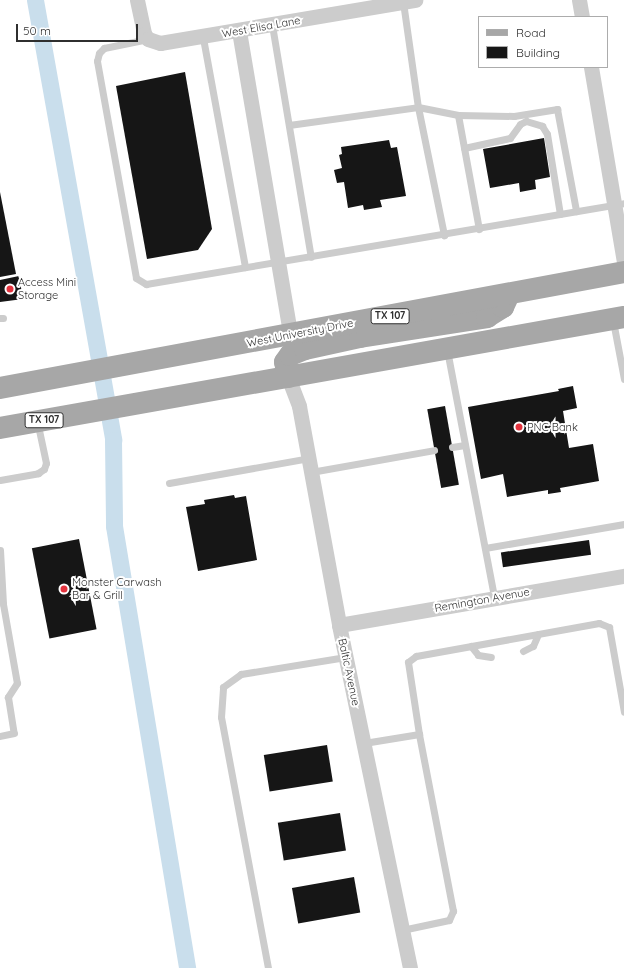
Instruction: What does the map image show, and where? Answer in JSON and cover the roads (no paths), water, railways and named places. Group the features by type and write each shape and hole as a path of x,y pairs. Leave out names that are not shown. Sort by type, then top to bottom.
{"main road":[{"name":"West University Drive","path":"0,388 624,272"},
{"path":"288,377 285,362 290,355 304,349 382,333 488,317 503,307 509,294"},
{"name":"TX 107","path":"0,428 618,318"},
{"path":"0,397 64,376"}],"street":[{"path":"137,0 144,34 148,39"},
{"path":"579,0 582,16"},
{"name":"West Elisa Lane","path":"148,39 160,44 203,38 409,1"},
{"path":"239,31 290,334"},
{"path":"590,68 619,204 624,263"},
{"name":"Baltic Avenue","path":"288,377 300,406 346,657 410,968"},
{"name":"Remington Avenue","path":"340,625 624,576"}],"lane":[{"path":"409,1 418,107 444,235"},
{"path":"272,25 312,257"},
{"path":"203,38 245,267"},
{"path":"148,39 104,48 99,53 98,61 136,278 146,284 444,235 619,204"},
{"path":"289,125 418,107 458,115 514,116 557,109 576,212"},
{"path":"458,115 478,229"},
{"path":"464,148 505,140 526,121 542,126 547,134 560,214"},
{"path":"618,318 624,379"},
{"path":"447,348 494,598"},
{"path":"0,480 38,473 44,469 46,463 38,421"},
{"path":"452,447 466,445"},
{"path":"169,483 434,450"},
{"path":"485,548 624,524"},
{"path":"0,550 3,604 17,683 8,697 14,733 0,736"},
{"path":"402,930 449,920 453,911 419,734 408,662 416,656 598,623 609,628 623,695 624,712"},
{"path":"523,651 533,646 538,634"},
{"path":"471,646 478,655 491,657"},
{"path":"268,968 221,717 223,687 241,674 346,657"},
{"path":"364,743 419,734"}],"waterway":[{"path":"35,0 113,440 114,526 187,968"}],"place":[{"name":"Access Mini Storage","path":"10,289"},
{"name":"PNC Bank","path":"519,427"},
{"name":"Monster Carwash Bar & Grill","path":"64,589"}]}
